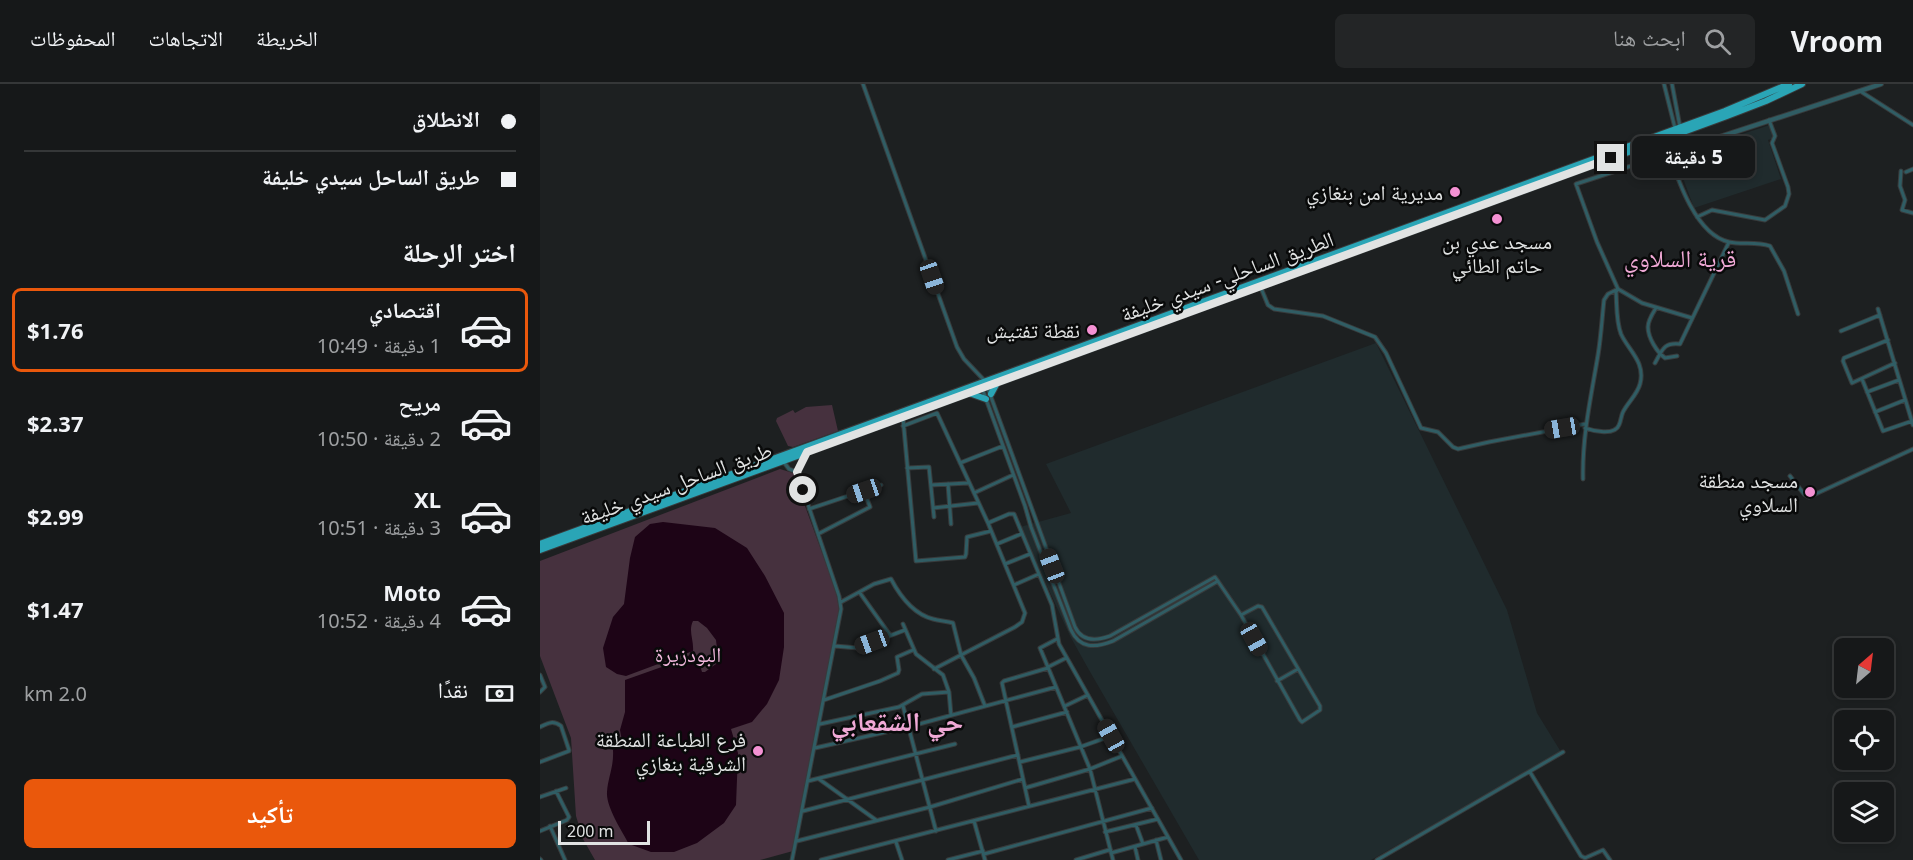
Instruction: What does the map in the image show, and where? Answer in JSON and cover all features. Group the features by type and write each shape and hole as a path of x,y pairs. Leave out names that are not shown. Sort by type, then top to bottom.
{"highway":[{"name":"الطريق الساحلي- سيدي خليفة","path":"540,544 1679,131 1789,84"},
{"name":"طريق الساحل سيدي خليفة","path":"540,550 903,417 936,409 983,383 997,382 1260,287 1679,131 1766,101 1802,84"},
{"path":"1679,131 1684,144"},
{"path":"1679,131 1684,144"},
{"path":"968,393 989,397 997,382"}],"street":[{"path":"863,84 957,346 961,356 983,383 989,397 1077,632 1089,639 1110,636 1216,579"},
{"path":"1664,84 1679,131"},
{"path":"1672,84 1679,131"},
{"path":"1692,318 1642,303 1618,289 1597,242 1576,184 1669,153 1684,144 1769,120 1881,84"},
{"path":"1860,91 1913,125"},
{"path":"1697,217 1712,210 1765,220 1785,206 1789,194 1788,187 1772,143 1774,136 1769,120"},
{"path":"1669,153 1688,201 1697,217 1717,237 1729,242 1749,242 1770,246 1784,271 1798,314"},
{"path":"1906,172 1913,169"},
{"path":"1901,171 1900,186 1905,200 1902,210 1913,213"},
{"path":"1656,363 1664,347 1680,344 1729,242"},
{"path":"1260,287 1268,304 1274,309 1323,316 1375,337 1386,353 1421,428 1438,432 1455,448 1463,449 1489,441 1585,426 1602,432 1614,430 1619,426 1624,409 1640,387 1641,378 1634,352 1621,335 1617,318 1616,292 1618,289"},
{"path":"1583,479 1585,426 1598,354 1604,300 1608,294 1618,289"},
{"path":"1656,308 1648,327 1651,340 1665,358 1677,356"},
{"path":"1862,379 1883,431 1912,423 1878,309"},
{"path":"1841,331 1880,315"},
{"path":"1888,340 1843,359 1851,382 1895,363"},
{"path":"1867,392 1899,380"},
{"path":"989,397 1030,527 1076,639 1089,647 1113,641 1216,579"},
{"path":"1875,412 1905,400"},
{"path":"903,426 936,409 988,523 1025,613 1022,622 934,669"},
{"path":"903,417 916,561 964,556 966,555 967,537 991,531"},
{"path":"960,463 1003,446"},
{"path":"1790,477 1809,497 1913,449"},
{"path":"792,860 841,613 841,602 797,472 807,452"},
{"path":"783,461 789,469 797,472"},
{"path":"907,468 929,467 934,517"},
{"path":"974,493 1013,475"},
{"path":"931,485 969,483"},
{"path":"948,484 951,524"},
{"path":"810,509 881,485"},
{"path":"818,534 870,507 864,491"},
{"path":"933,508 978,503"},
{"path":"988,523 1011,513 1052,605 1057,638 1066,658 1181,860"},
{"path":"1027,514 1033,513"},
{"path":"997,544 1021,534"},
{"path":"1039,546 1044,544"},
{"path":"1005,564 1030,554"},
{"path":"1014,585 1039,574"},
{"path":"841,602 874,584 891,579 902,597 915,610 929,618 953,623 961,655 985,705"},
{"path":"1216,579 1241,615 1300,720 1302,722 1320,710 1262,607 1258,606 1241,615"},
{"path":"860,593 890,635"},
{"path":"903,624 913,650 934,669 942,672 949,692 951,715"},
{"path":"835,646 858,648 905,630"},
{"path":"1110,636 1113,641"},
{"path":"1057,638 1040,647 1089,769 1113,860"},
{"path":"824,700 898,673 897,657 913,650"},
{"path":"1029,806 1002,683 1048,668 1066,658"},
{"path":"1277,681 1298,669"},
{"path":"540,675 545,687 540,692"},
{"path":"815,748 908,727 1056,687"},
{"path":"820,724 903,706 922,694 949,692"},
{"path":"1065,706 1088,695"},
{"path":"903,706 936,831"},
{"path":"1012,727 1067,712"},
{"path":"540,727 552,722 561,726 569,750 569,752 540,762"},
{"path":"1020,762 1080,747 1111,736"},
{"path":"808,781 955,744"},
{"path":"1377,860 1563,752"},
{"path":"803,811 1018,754"},
{"path":"1025,788 1089,769 1122,756"},
{"path":"1530,772 1582,859 1603,850 1610,860"},
{"path":"819,778 877,820"},
{"path":"821,860 1135,778"},
{"path":"796,841 930,807 1023,779"},
{"path":"540,796 566,788"},
{"path":"540,831 569,818 556,791"},
{"path":"948,860 1152,808"},
{"path":"1105,832 1158,819"},
{"path":"974,821 985,860"},
{"path":"1136,825 1143,844"},
{"path":"550,826 565,860"},
{"path":"1076,860 1168,837"},
{"path":"1156,840 1161,860"},
{"path":"895,841 902,860"},
{"path":"1135,847 1138,860"}],"shaded area":[{"path":"1770,125 1774,138 1768,140 1781,179 1694,208 1675,156"},
{"path":"1376,343 1507,610 1537,713 1561,752 1371,860 1199,860 1070,636 1020,527 1071,513 1046,464"},
{"path":"663,522 715,528 747,548 784,613 784,647 779,680 767,704 752,722 731,729 738,753 736,805 724,823 697,843 674,852 651,852 629,844 615,819 607,798 613,750 622,741 620,730 625,712 625,680 692,654 698,659 702,672 705,672 716,664 718,657 716,640 707,628 698,621 693,621 691,628 693,651 626,676 617,674 606,667 603,648 613,617 624,604 635,537 650,524"}],"green space":[{"path":"832,405 838,431 793,447 788,446 776,421 777,418 793,410 795,413 806,407"},
{"name":"البودزيرة","path":"780,469 793,473 836,591 839,609 793,851 760,860 595,860 583,839 576,816 571,738 540,656 540,561"}],"place":[{"name":"مديرية امن بنغازي","path":"1455,192"},
{"name":"مسجد عدي بن حاتم الطائي","path":"1497,219"},
{"name":"نقطة تفتيش","path":"1092,330"},
{"name":"مسجد منطقة السلاوي","path":"1810,492"},
{"name":"فرع الطباعة المنطقة الشرقية بنغازي","path":"758,751"}],"district":[{"name":"قرية السلاوي","path":"1680,257"},
{"name":"حي الشقعابي","path":"897,720"}],"route":[{"path":"803,490 797,472 807,452 1611,158"}]}
